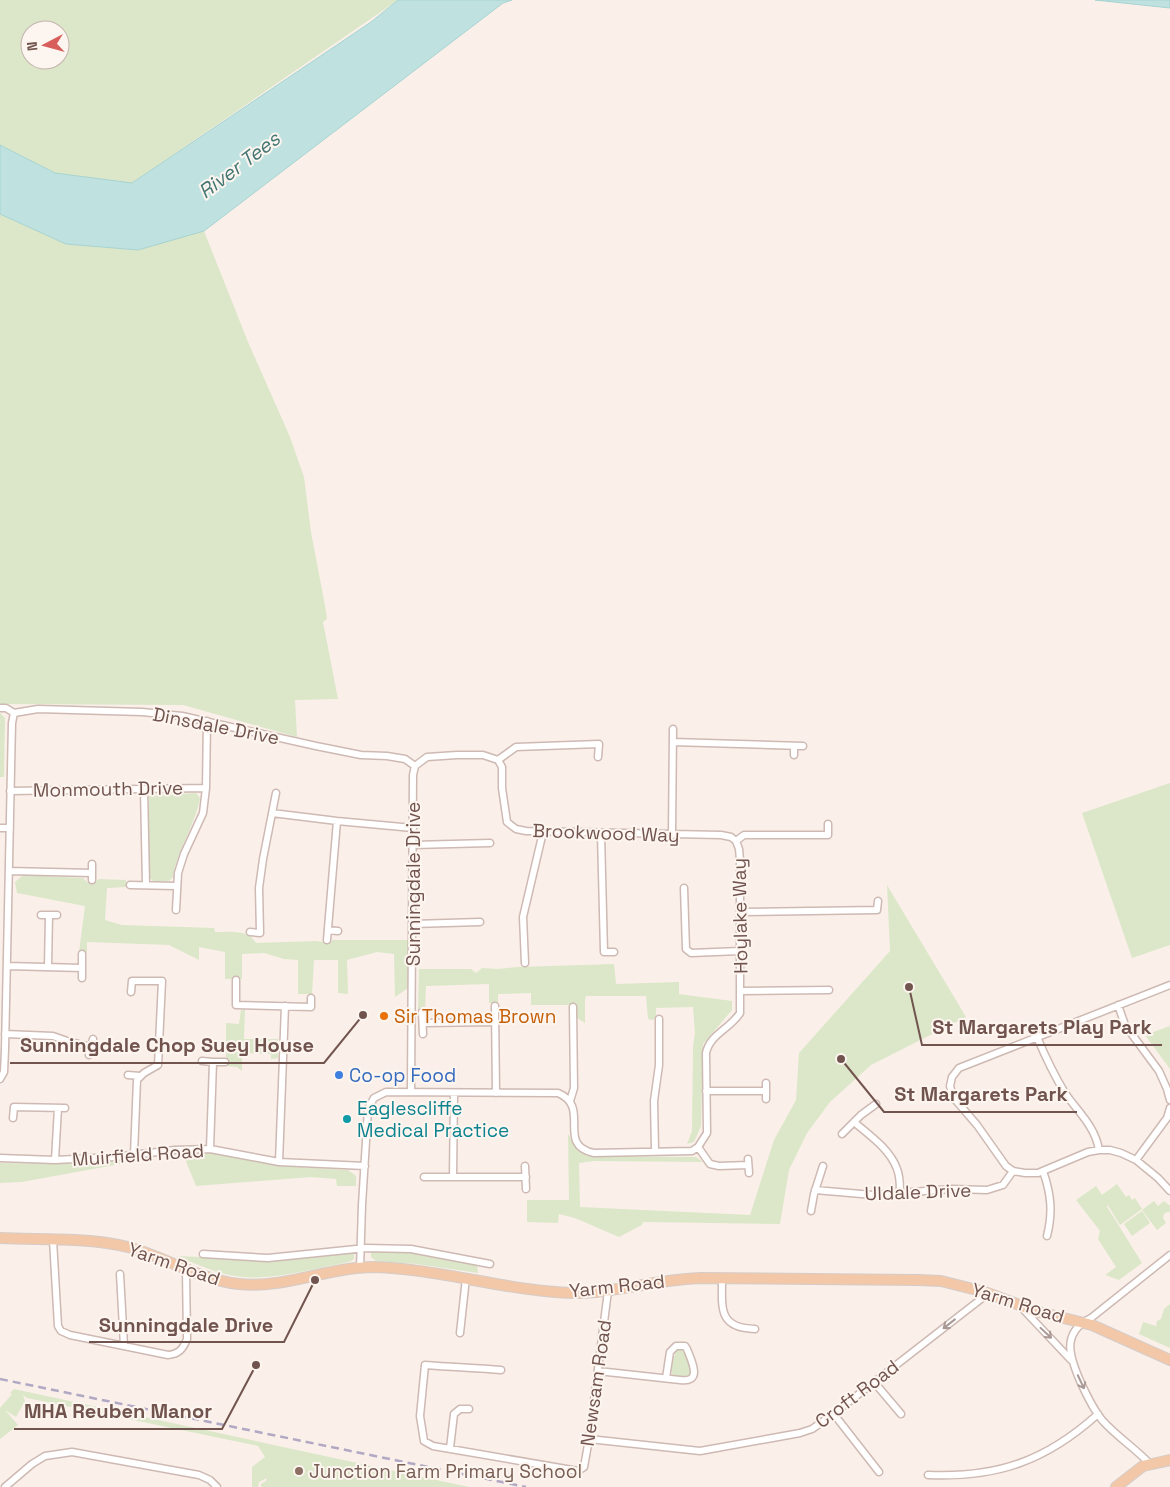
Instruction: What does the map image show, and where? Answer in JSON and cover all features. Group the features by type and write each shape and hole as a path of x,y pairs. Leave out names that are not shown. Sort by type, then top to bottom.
{"main road":[{"name":"Yarm Road","path":"0,1238 97,1242 122,1246 224,1282 250,1285 280,1282 360,1268 412,1269 555,1292 578,1293 608,1291 679,1280 928,1280 985,1292 1035,1312 1101,1328 1170,1360"},
{"path":"1116,1487 1136,1471 1150,1464 1170,1460"}],"street":[{"path":"0,708 6,708 14,714 12,723 10,791 4,1072 0,1079"},
{"name":"Dinsdale Drive","path":"14,714 38,710 142,712 182,716 361,755 404,759 415,766"},
{"path":"176,910 176,886 184,854 203,813 206,788 206,721"},
{"path":"672,835 673,728"},
{"path":"673,742 803,746"},
{"path":"415,766 427,757 483,755 498,760 516,747 599,744 598,758"},
{"path":"794,746 794,755"},
{"name":"Brookwood Way","path":"498,760 502,767 502,788 507,822 516,829 601,834 721,835 731,837 736,841"},
{"name":"Sunningdale Drive","path":"411,1091 413,775 415,766"},
{"name":"Monmouth Drive","path":"10,791 206,788"},
{"path":"144,789 146,885"},
{"path":"250,932 260,933 259,888 276,793"},
{"path":"272,812 337,821 413,828"},
{"path":"327,940 337,821"},
{"path":"736,841 744,835 828,835 828,824"},
{"path":"0,828 10,828"},
{"path":"525,964 523,917 543,832"},
{"path":"601,834 604,952 614,952"},
{"name":"Hoylake Way","path":"698,1147 707,1133 706,1053 708,1045 740,1013 740,855 736,841"},
{"path":"413,845 490,843"},
{"path":"92,864 92,880"},
{"path":"9,871 92,873"},
{"path":"130,885 176,886"},
{"path":"684,888 684,947 687,954 691,952 740,951"},
{"path":"740,912 877,910 878,901"},
{"path":"684,902 692,902"},
{"path":"41,915 57,915"},
{"path":"48,967 49,915"},
{"path":"413,924 480,922"},
{"path":"328,930 338,931"},
{"path":"82,954 82,978"},
{"path":"7,966 82,968"},
{"path":"236,980 236,1005 311,1007 311,998"},
{"path":"131,992 132,981 162,981 158,1064 137,1080 134,1154"},
{"path":"1170,985 959,1068 952,1077 950,1086 953,1097 977,1124 1006,1166 1013,1171 1026,1174 1044,1171 1088,1152 1099,1150 1121,1153 1136,1160 1158,1178 1170,1191"},
{"path":"817,990 817,998"},
{"path":"740,991 829,990"},
{"path":"1118,1005 1125,1025 1159,1070 1168,1089 1170,1100"},
{"path":"279,1162 285,1006"},
{"path":"495,1006 496,1093"},
{"path":"568,1098 574,1088 573,1007"},
{"path":"422,1012 423,1034"},
{"path":"655,1151 654,1101 660,1065 659,1019"},
{"path":"422,1023 495,1022"},
{"path":"5,1034 52,1036 91,1047"},
{"path":"1037,1037 1060,1085 1095,1134 1099,1150"},
{"path":"89,1055 93,1039"},
{"path":"202,1061 224,1062"},
{"path":"210,1149 213,1062"},
{"path":"128,1075 140,1076"},
{"path":"766,1083 766,1099"},
{"path":"706,1091 766,1091"},
{"path":"360,1268 368,1109 371,1101 384,1092 558,1093 568,1098 574,1110 574,1134 578,1145 586,1151 594,1153 692,1150 698,1147 710,1164 719,1166 748,1162 749,1173"},
{"path":"453,1177 454,1092"},
{"path":"842,1134 876,1104"},
{"path":"13,1118 14,1107 61,1108 55,1160"},
{"path":"1136,1160 1167,1118 1170,1108"},
{"path":"854,1122 878,1143 894,1163 898,1171 900,1192"},
{"name":"Muirfield Road","path":"0,1158 55,1160 210,1149 279,1162 365,1166"},
{"path":"525,1166 526,1188"},
{"path":"811,1211 823,1166"},
{"name":"Uldale Drive","path":"816,1190 861,1194 952,1189 991,1190 1003,1185 1013,1171"},
{"path":"1044,1171 1051,1200 1047,1236"},
{"path":"424,1177 526,1177"},
{"path":"53,1240 58,1326 62,1331 70,1335 168,1355 178,1353 183,1348 187,1333 186,1270"},
{"path":"203,1254 268,1258 360,1248 411,1249 482,1266 490,1264"},
{"path":"1071,1360 1073,1334 1076,1328 1170,1255"},
{"path":"120,1274 124,1346"},
{"path":"460,1333 466,1278"},
{"path":"722,1279 722,1304 726,1319 739,1328 755,1329"},
{"name":"Newsam Road","path":"450,1448 578,1470 584,1467 608,1291"},
{"name":"Croft Road","path":"589,1439 686,1450 704,1450 804,1432 815,1427 834,1413 981,1299 985,1292"},
{"path":"1020,1306 1071,1360 1098,1414 1106,1424 1150,1464"},
{"path":"598,1371 686,1381 693,1377 694,1368 686,1347 677,1345 671,1350 666,1378"},
{"path":"469,1409 460,1408 454,1414 450,1448 429,1445 423,1439 420,1416 425,1364 501,1370"},
{"path":"874,1382 901,1414"},
{"path":"834,1413 879,1472"},
{"path":"928,1475 963,1476 983,1474 1021,1462 1062,1443 1098,1414"},
{"path":"5,1487 27,1468 45,1456 72,1452 199,1475 210,1480 217,1487"}],"green space":[{"path":"0,0 398,0 132,183 55,173 0,145"},
{"path":"0,214 66,244 137,250 204,231 248,342 290,437 304,477 311,532 326,611 327,619 323,622 338,699 295,700 297,737 183,705 0,704"},
{"path":"0,713 5,718 4,777 0,777"},
{"path":"1170,783 1170,945 1132,958 1082,813"},
{"path":"196,793 200,798 198,808 178,857 173,877 169,881 154,882 148,876 149,796"},
{"path":"23,875 83,878 87,882 95,882 99,879 126,880 126,887 107,888 105,920 122,925 214,928 215,932 243,933 256,943 408,940 408,988 395,997 394,954 377,952 347,960 348,994 338,993 338,960 314,960 312,994 298,994 298,960 284,959 264,953 242,954 242,979 225,979 225,952 199,947 199,960 169,945 87,942 87,953 79,952 85,906 17,893 15,882"},
{"path":"887,885 966,1017 871,1065 830,1102 807,1133 789,1170 780,1224 643,1222 642,1225 619,1237 575,1218 559,1214 558,1223 527,1222 527,1200 569,1200 568,1134 576,1147 587,1156 696,1157 703,1162 594,1161 579,1163 580,1207 750,1215 774,1140 796,1100 799,1053 890,951"},
{"path":"614,964 616,984 679,982 679,994 732,1001 732,1010 703,1044 701,1126 694,1142 687,1144 692,1131 693,1047 695,1033 693,1007 656,1008 656,1016 653,1020 648,1019 646,996 586,996 585,1023 577,1018 576,1005 531,1005 531,993 498,994 498,1003 489,1003 489,984 426,986 425,1011 418,1010 419,969 471,969 476,973 482,968"},
{"path":"241,1010 245,1010 244,1039 278,1039 278,1058 271,1059 271,1054 242,1053 242,1071 237,1067 226,1066 226,1023 239,1024"},
{"path":"1170,1026 1170,1069 1145,1035"},
{"path":"183,1154 222,1154 278,1166 348,1170 356,1176 356,1186 337,1186 336,1179 311,1177 196,1186"},
{"path":"153,1158 22,1182 0,1183 0,1163 61,1164"},
{"path":"1117,1184 1126,1197 1129,1195 1132,1200 1135,1198 1142,1209 1120,1225 1106,1202 1107,1207 1142,1263 1119,1280 1105,1275 1116,1267 1098,1239 1100,1231 1076,1200 1096,1186 1102,1195"},
{"path":"1154,1201 1158,1206 1164,1201 1170,1205 1170,1212 1164,1214 1163,1218 1166,1223 1157,1230 1142,1210"},
{"path":"1142,1211 1150,1223 1132,1236 1124,1224"},
{"path":"351,1252 354,1254 354,1259 349,1262 292,1274 262,1277 227,1275 176,1256 273,1260"},
{"path":"371,1252 411,1253 451,1259 477,1265 478,1273 417,1264 376,1261 371,1257"},
{"path":"1170,1304 1170,1348 1139,1334 1143,1322 1156,1326 1157,1321 1161,1319 1164,1309"},
{"path":"678,1349 684,1350 691,1371 690,1376 676,1377 671,1371 671,1366"},
{"path":"14,1389 469,1487 261,1487 261,1484 267,1478 259,1482 258,1487 252,1487 252,1467 265,1457 258,1446 27,1398 23,1395 25,1401 16,1417 5,1410 18,1425 0,1439 0,1408"}],"water":[{"name":"River Tees","path":"398,0 512,0 503,3 204,231 138,250 66,244 0,214 0,145 55,173 132,183 371,22"},
{"path":"1095,0 1170,0 1170,8"}],"railway":[{"path":"0,1379 526,1487"}],"place":[{"name":"St Margarets Play Park","path":"909,987"},
{"name":"Sunningdale Chop Suey House","path":"363,1015"},
{"name":"Sir Thomas Brown","path":"384,1016"},
{"name":"St Margarets Park","path":"841,1059"},
{"name":"Co-op Food","path":"339,1075"},
{"name":"Eaglescliffe Medical Practice","path":"347,1119"},
{"name":"Sunningdale Drive","path":"315,1280"},
{"name":"MHA Reuben Manor","path":"256,1365"},
{"name":"Junction Farm Primary School","path":"299,1471"}]}
